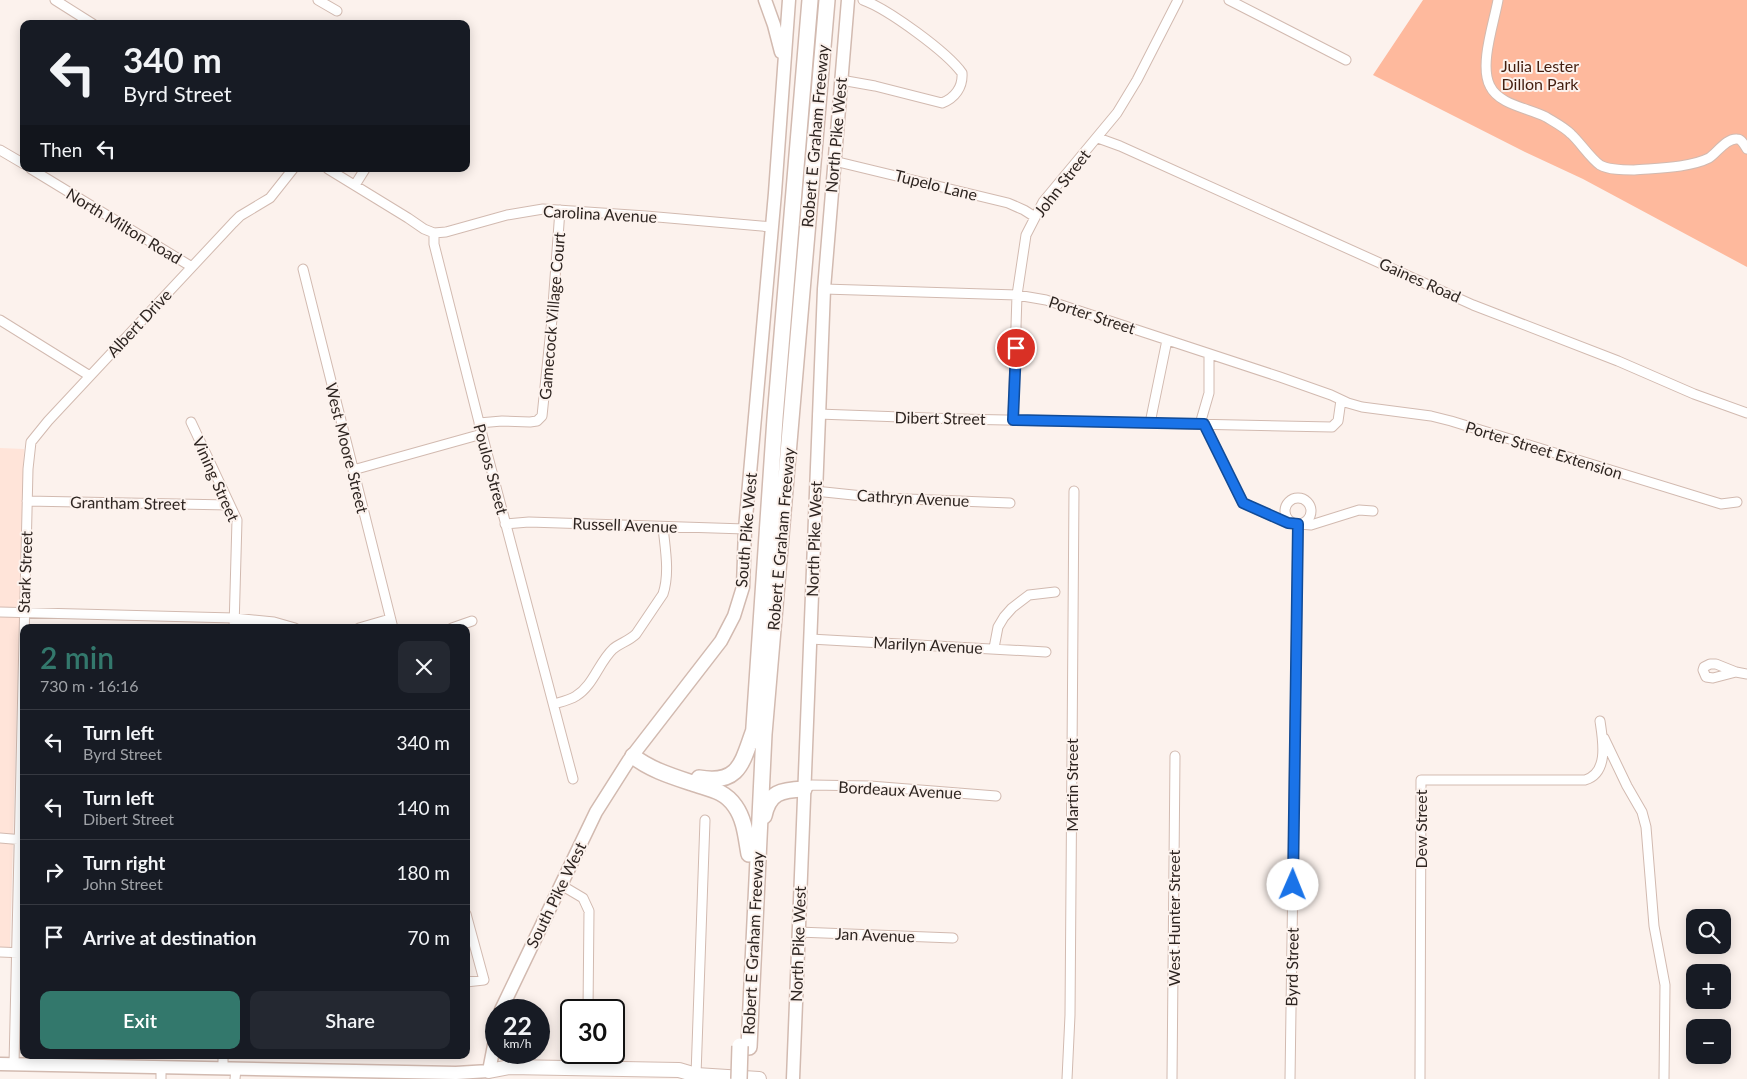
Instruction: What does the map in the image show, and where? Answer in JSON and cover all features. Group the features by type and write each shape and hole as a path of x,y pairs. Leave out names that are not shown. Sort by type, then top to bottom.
{"highway":[{"name":"Robert E Graham Freeway","path":"739,1079 744,1046 772,457 810,0"},
{"name":"Robert E Graham Freeway","path":"759,732 827,0"},
{"path":"668,774 718,780 736,772 759,732"},
{"path":"759,732 768,772 776,782 788,790"},
{"path":"632,756 646,766 720,791 729,798 742,820 753,852"},
{"path":"753,852 769,800 779,793 804,788"},
{"name":"Robert E Graham Freeway","path":"744,1046 747,1079"}],"main road":[{"path":"765,0 778,39 784,75"},
{"path":"784,75 790,0"},
{"name":"North Pike West","path":"793,1079 824,289 848,0"},
{"name":"South Pike West","path":"506,999 596,812 632,756 721,641 734,616 742,587 745,529 784,75"},
{"path":"0,1064 161,1073 231,1072 329,1075 456,1073 504,1079"},
{"path":"488,1076 509,1067 679,1070 692,1078 758,1079"}],"street":[{"path":"55,0 87,20"},
{"path":"318,0 337,11"},
{"path":"841,80 875,86 942,103 953,97 961,85 962,74 956,65 883,10 863,0"},
{"name":"John Street","path":"1013,420 1017,295 1026,235 1034,217 1053,188 1110,123 1136,80 1178,0"},
{"path":"1229,0 1346,60"},
{"path":"1498,0 1487,58 1486,73 1489,85 1495,94 1544,116 1570,133 1600,164 1616,170 1674,166 1709,157 1733,139 1741,140 1747,149"},
{"name":"Gaines Road","path":"1098,138 1120,146 1473,304 1694,394 1747,413"},
{"path":"0,150 20,162"},
{"name":"Tupelo Lane","path":"834,161 1008,203 1034,217"},
{"name":"North Milton Road","path":"36,172 192,267"},
{"name":"Albert Drive","path":"28,500 28,469 31,442 48,421 240,216 270,198 291,172"},
{"path":"333,172 424,229 434,233"},
{"path":"355,185 363,172"},
{"name":"Carolina Avenue","path":"434,233 446,232 528,210 560,210 772,227"},
{"name":"Gamecock Village Court","path":"479,423 502,420 530,422 537,421 542,416 552,319 560,210"},
{"name":"Poulos Street","path":"434,233 434,244 479,423 573,779"},
{"name":"West Moore Street","path":"303,269 391,623"},
{"name":"Porter Street","path":"824,289 1017,295 1046,300 1209,354 1345,402"},
{"path":"0,320 90,376"},
{"path":"1150,422 1166,340"},
{"path":"1209,354 1209,393 1202,424 1243,503 1288,523 1312,525 1359,510 1373,511"},
{"name":"Dibert Street","path":"818,414 1332,427 1338,421 1345,402"},
{"name":"Porter Street Extension","path":"1345,402 1445,419 1721,504 1737,502"},
{"name":"Vining Street","path":"191,422 235,515 238,528 234,623"},
{"path":"353,470 482,434"},
{"name":"Cathryn Avenue","path":"816,491 882,498 1010,503"},
{"name":"Martin Street","path":"1067,1079 1070,1014 1074,491"},
{"name":"Grantham Street","path":"28,500 229,505"},
{"name":"Stark Street","path":"24,624 28,500"},
{"name":"Russell Avenue","path":"506,524 528,522 745,529"},
{"name":"Byrd Street","path":"1290,1079 1298,524"},
{"path":"554,704 571,699 585,689 611,650 636,634 663,594 666,586 666,575 663,527"},
{"path":"994,648 998,627 1012,608 1029,596 1055,592"},
{"path":"0,612 234,623 274,622 281,624"},
{"path":"463,624 472,621"},
{"name":"Marilyn Avenue","path":"810,639 1046,652"},
{"path":"1736,672 1747,674"},
{"name":"Dew Street","path":"1420,1079 1421,780 1585,780 1591,778 1600,769 1603,752 1600,721"},
{"path":"1602,732 1627,786 1644,817 1646,827 1654,926 1666,992 1664,1079"},
{"name":"West Hunter Street","path":"1172,1079 1175,756"},
{"name":"Bordeaux Avenue","path":"804,788 812,785 870,786 996,796"},
{"path":"692,1078 705,820"},
{"path":"0,838 20,839"},
{"path":"561,885 583,898 590,911 588,999"},
{"path":"470,929 484,980 470,982"},
{"name":"Jan Avenue","path":"798,932 953,938"},
{"path":"0,952 20,953"},
{"name":"Stark Street","path":"14,1064 20,953"},
{"path":"225,1059 231,1072"}],"shaded area":[{"path":"0,448 24,449 10,948 0,948"}],"green space":[{"name":"Julia Lester Dillon Park","path":"1423,0 1747,0 1747,267 1583,179 1525,152 1373,75"}],"route":[{"path":"1016,348 1013,420 1204,424 1243,503 1288,523 1298,524 1293,885"}]}
